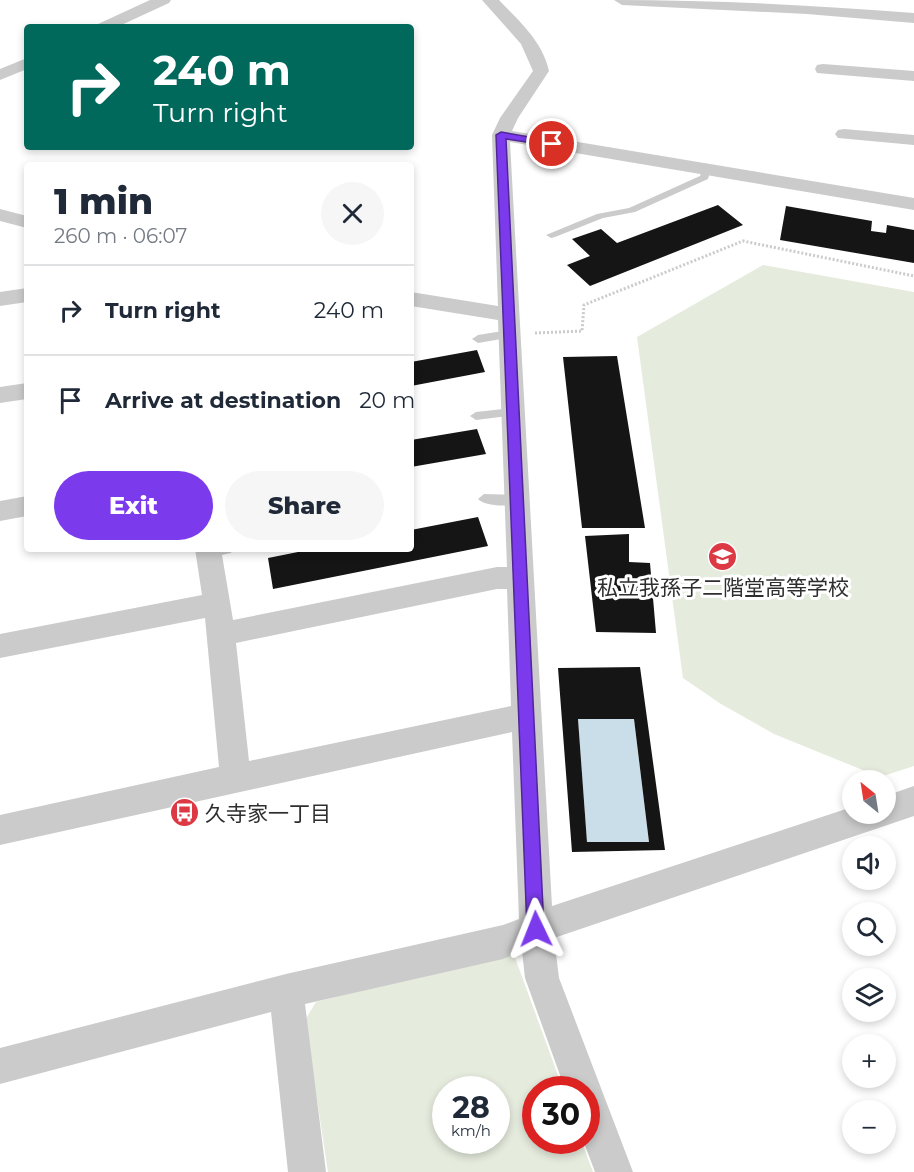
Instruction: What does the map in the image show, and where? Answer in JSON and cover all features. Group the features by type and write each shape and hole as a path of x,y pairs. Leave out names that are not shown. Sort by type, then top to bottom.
{"street":[{"path":"111,24 163,0"},
{"path":"490,0 521,34 540,63 541,71 509,118 501,135 536,929 542,978 578,1076"},
{"path":"622,0 783,8 914,18"},
{"path":"893,0 896,17"},
{"path":"0,75 24,64"},
{"path":"823,69 913,80"},
{"path":"844,134 914,140"},
{"path":"501,135 914,204"},
{"path":"0,215 24,221"},
{"path":"0,299 24,295"},
{"path":"414,300 509,324"},
{"path":"0,395 24,391"},
{"path":"0,511 24,507"},
{"path":"214,552 216,604 235,778"},
{"path":"221,634 497,578 521,578"},
{"path":"0,646 216,604"},
{"path":"0,830 475,725 528,716"},
{"path":"896,807 914,801"},
{"path":"0,1066 286,992 503,942 846,824"},
{"path":"286,992 308,1172"},
{"path":"600,1136 614,1172"}],"lane":[{"path":"551,235 601,216 632,210 705,177 706,169"},
{"path":"478,339 509,324"},
{"path":"476,416 512,412"},
{"path":"484,499 516,500"}],"path":[{"path":"509,324 582,331 584,305 743,241 914,276"}],"shaded area":[{"path":"763,265 914,292 914,766 896,772 896,770 863,770 774,734 721,704 683,678 637,337"},
{"path":"513,952 558,1076 522,1076 522,1154 586,1154 593,1172 328,1172 305,1020 316,1002"}],"water":[{"path":"578,719 634,719 649,842 587,842"}],"building":[{"path":"718,205 743,225 590,286 567,265 590,256 572,239 601,229 617,243"},
{"path":"786,206 872,221 871,231 886,233 887,225 914,230 914,263 780,240"},
{"path":"477,350 485,372 414,385 414,361"},
{"path":"617,356 645,528 582,528 563,357"},
{"path":"477,429 486,454 414,466 414,440"},
{"path":"478,517 488,546 273,589 268,558 298,552 414,552 414,529"},
{"path":"629,534 629,562 650,563 656,633 596,632 585,536"},
{"path":"640,667 665,850 572,852 558,668","holes":["578,719 634,719 649,842 587,842"]}],"place":[{"name":"私立我孫子二階堂高等学校","path":"723,556"},
{"name":"久寺家一丁目","path":"184,813"}],"route":[{"path":"536,929 501,135 552,144"}]}
